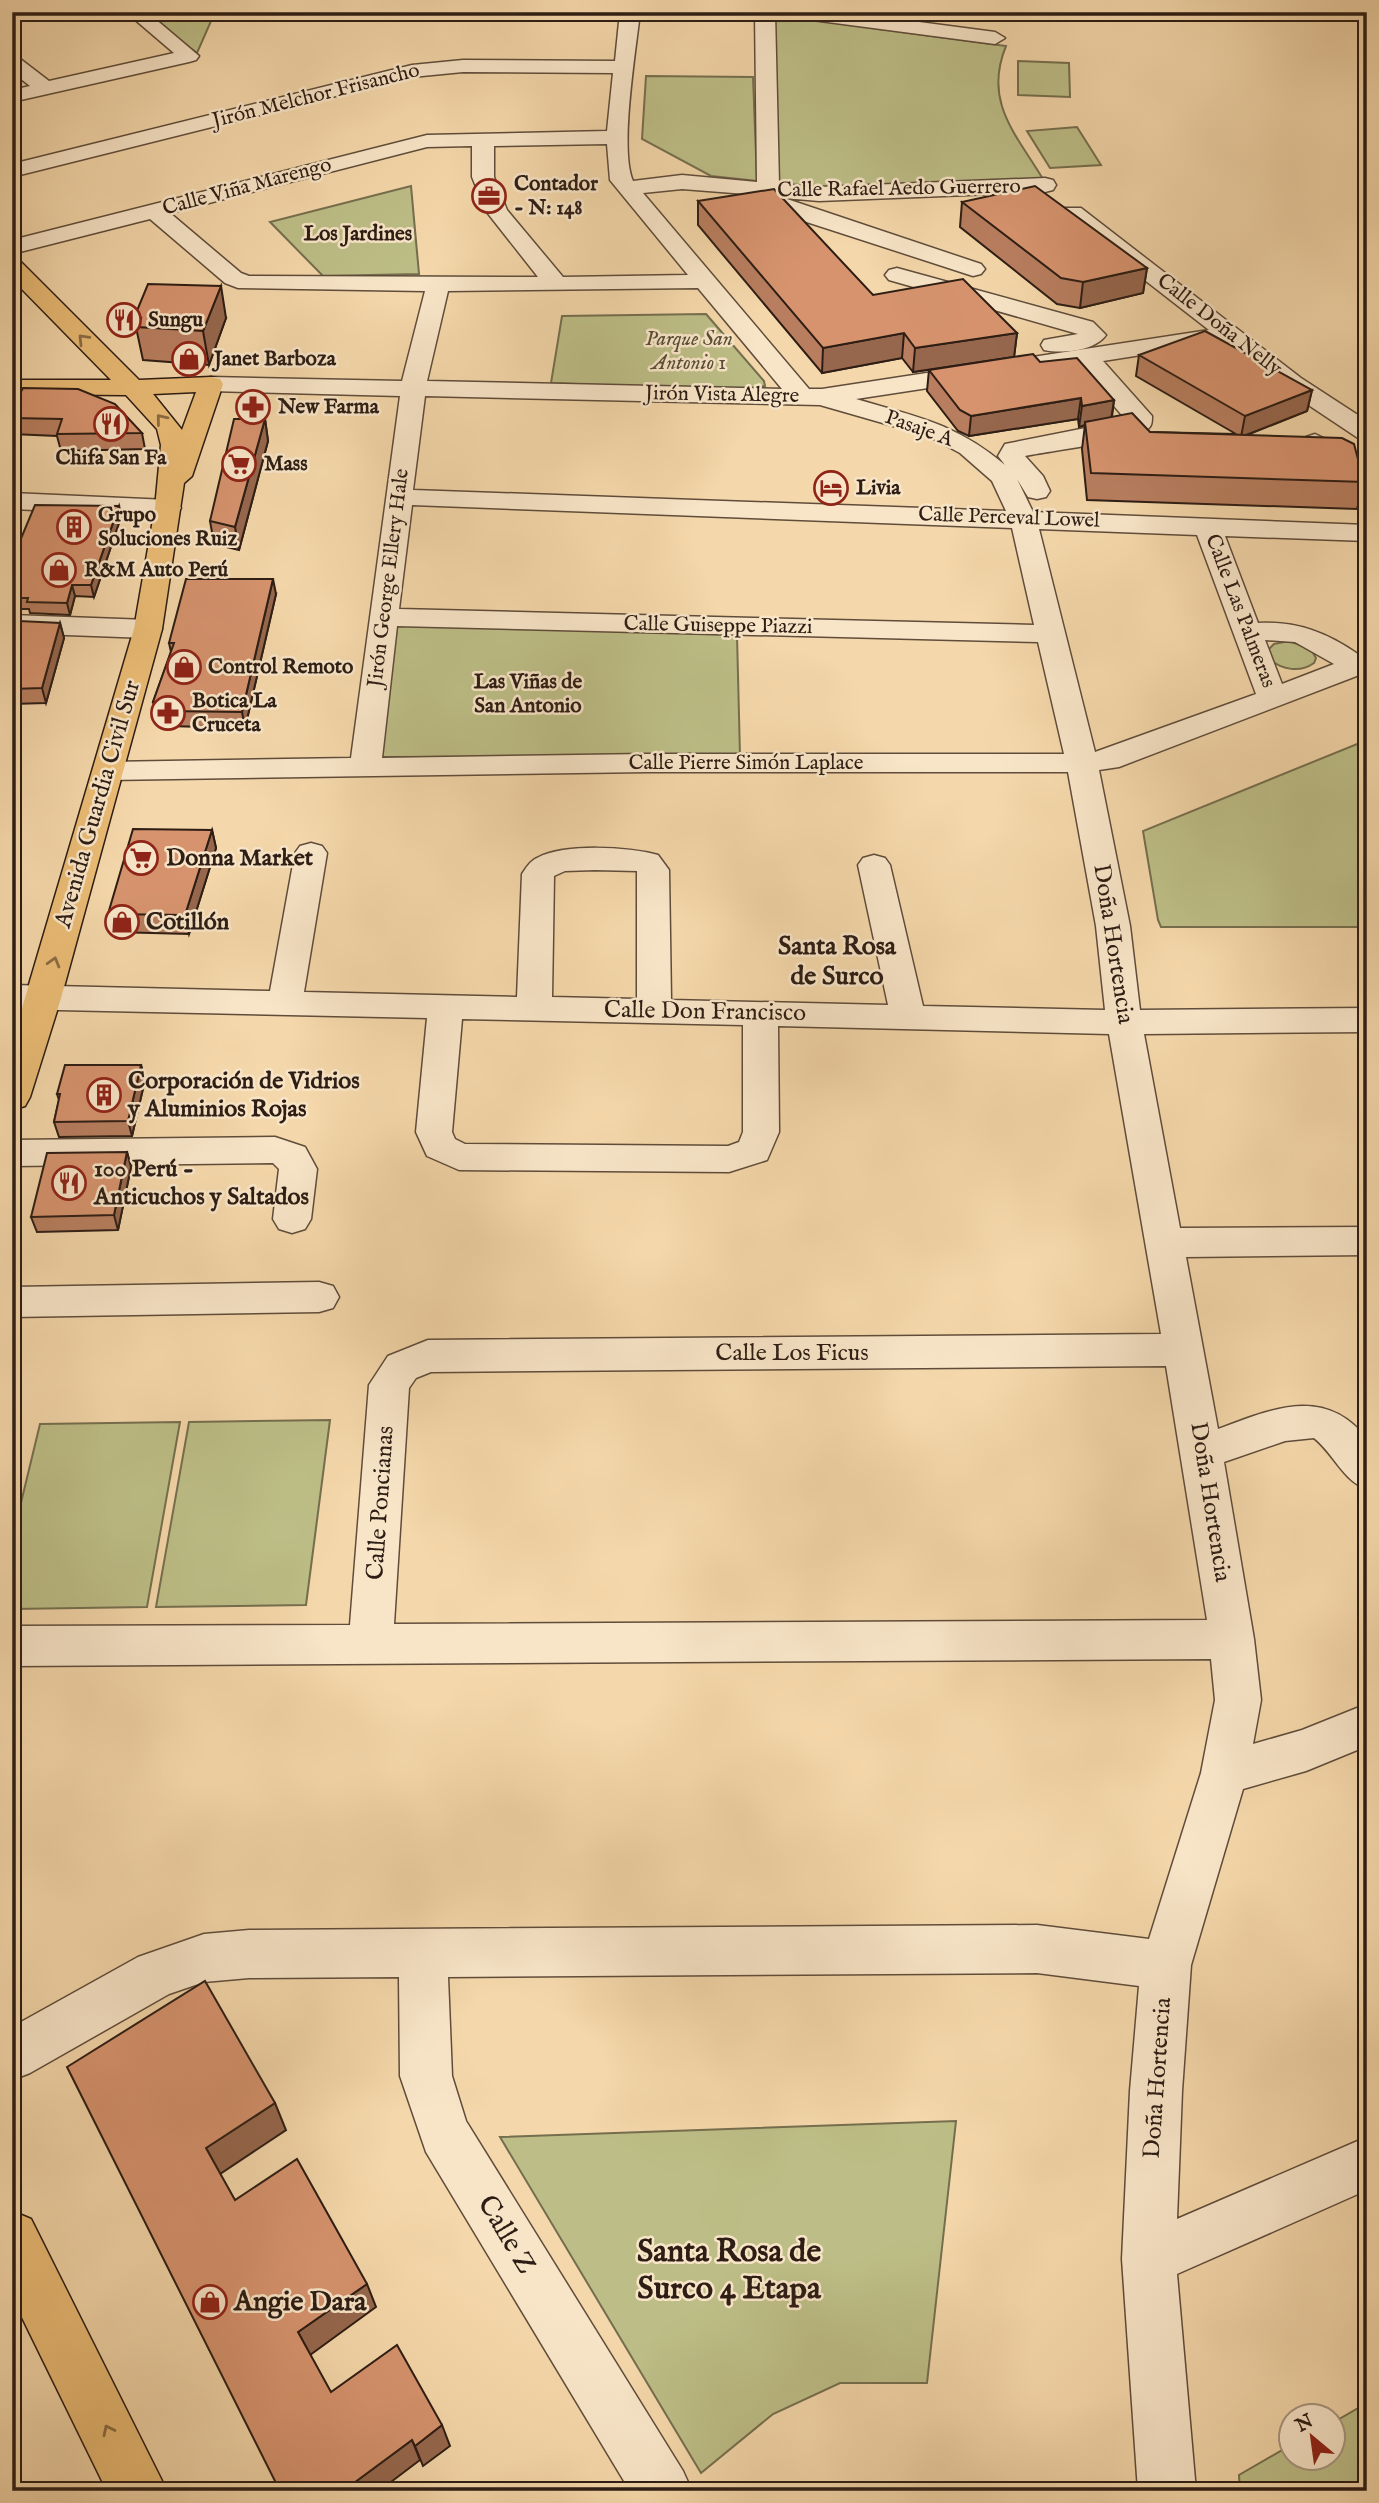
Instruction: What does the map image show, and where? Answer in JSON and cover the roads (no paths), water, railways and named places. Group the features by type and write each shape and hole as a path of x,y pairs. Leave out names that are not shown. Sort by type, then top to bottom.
{"main road":[{"name":"Avenida Guardia Civil Sur","path":"12,266 169,428 174,445 168,508 148,629 108,771 28,997 12,1097"},
{"name":"Avenida Guardia Civil Sur","path":"168,508 211,384"},
{"path":"12,387 131,388 211,384"},
{"path":"12,2238 138,2491"}],"street":[{"path":"12,96 189,55 135,12"},
{"path":"630,12 618,172 628,188 705,280 812,397"},
{"path":"765,12 768,191 774,201 790,209 973,269"},
{"path":"797,12 995,38"},
{"path":"933,30 948,12"},
{"path":"12,62 45,89"},
{"name":"Jirón Melchor Frisancho","path":"12,171 412,71 463,66 625,67"},
{"name":"Calle Viña Marengo","path":"153,210 427,141 619,137"},
{"path":"483,139 483,177 497,211 556,284"},
{"name":"Calle Rafael Aedo Guerrero","path":"628,188 682,182 768,191 864,194 1045,186"},
{"path":"12,247 153,210"},
{"name":"Calle Viña Marengo","path":"153,210 233,278 246,283 556,284 705,280"},
{"name":"Calle Doña Nelly","path":"1073,212 1314,399 1367,433"},
{"path":"897,275 1085,327 1094,335 1083,341 984,357 993,370"},
{"name":"Jirón George Ellery Hale","path":"365,769 413,388 438,284"},
{"name":"Jirón Vista Alegre","path":"211,384 812,397 1229,334"},
{"path":"1035,519 1034,482 1011,456 1014,450 1139,424 1139,416 1086,356"},
{"name":"Pasaje A","path":"812,397 924,427 969,448 1003,477 1035,519"},
{"path":"1307,438 1367,470"},
{"name":"Calle Perceval Lowel","path":"399,497 1367,533"},
{"path":"12,501 168,508"},
{"name":"Doña Hortencia","path":"1035,519 1052,634 1082,763 1113,926 1124,1022 1233,1639 1238,1700 1224,1773 1166,1965 1156,2091 1149,2259 1167,2491"},
{"name":"Calle Las Palmeras","path":"1207,525 1272,697"},
{"name":"Calle Guiseppe Piazzi","path":"385,617 1052,634"},
{"path":"12,624 148,629"},
{"path":"1247,632 1276,629 1316,638 1361,664"},
{"name":"Calle Pierre Simón Laplace","path":"108,771 647,763 1082,763 1108,760 1361,664"},
{"path":"285,1003 311,853"},
{"path":"534,1008 538,874 545,866 560,861 635,860 648,862 653,870 654,1011"},
{"path":"874,865 908,1017"},
{"name":"Calle Don Francisco","path":"28,997 1124,1022 1367,1020"},
{"path":"446,1006 434,1132 440,1147 459,1157 729,1159 754,1151 761,1132 760,1013"},
{"path":"12,1153 275,1150 292,1156 298,1168 292,1219"},
{"path":"1164,1243 1367,1241"},
{"path":"12,1302 319,1297"},
{"name":"Calle Los Ficus","path":"402,1367 428,1356 1184,1350"},
{"name":"Calle Poncianas","path":"371,1643 389,1385 402,1367"},
{"path":"1202,1453 1295,1420 1326,1424 1351,1448 1367,1472"},
{"path":"12,1646 1233,1639"},
{"path":"1224,1773 1306,1750 1367,1725"},
{"path":"12,2055 156,1974 204,1958 249,1954 423,1955 1037,1949 1166,1965"},
{"name":"Calle Z","path":"423,1955 426,2077 444,2134 663,2491"},
{"path":"1149,2259 1367,2162"}],"place":[{"name":"Contador - N: 148","path":"489,196"},
{"name":"Sungu","path":"124,320"},
{"name":"Janet Barboza","path":"189,359"},
{"name":"New Farma","path":"253,407"},
{"name":"Chifa San Fa","path":"111,424"},
{"name":"Mass","path":"239,464"},
{"name":"Livia","path":"831,488"},
{"name":"Grupo Soluciones Ruiz","path":"74,527"},
{"name":"R&M Auto Perú","path":"59,570"},
{"name":"Control Remoto","path":"184,667"},
{"name":"Botica La Cruceta","path":"168,713"},
{"name":"Donna Market","path":"141,858"},
{"name":"Cotillón","path":"122,922"},
{"name":"Corporación de Vidrios y Aluminios Rojas","path":"104,1095"},
{"name":"100 Perú - Anticuchos y Saltados","path":"69,1183"},
{"name":"Angie Dara","path":"210,2302"}],"district":[{"name":"Los Jardines","path":"358,234"},
{"name":"Las Viñas de San Antonio","path":"528,694"},
{"name":"Santa Rosa de Surco","path":"837,961"},
{"name":"Santa Rosa de Surco 4 Etapa","path":"729,2270"}],"park label":[{"name":"Parque San Antonio 1","path":"689,351"}]}
